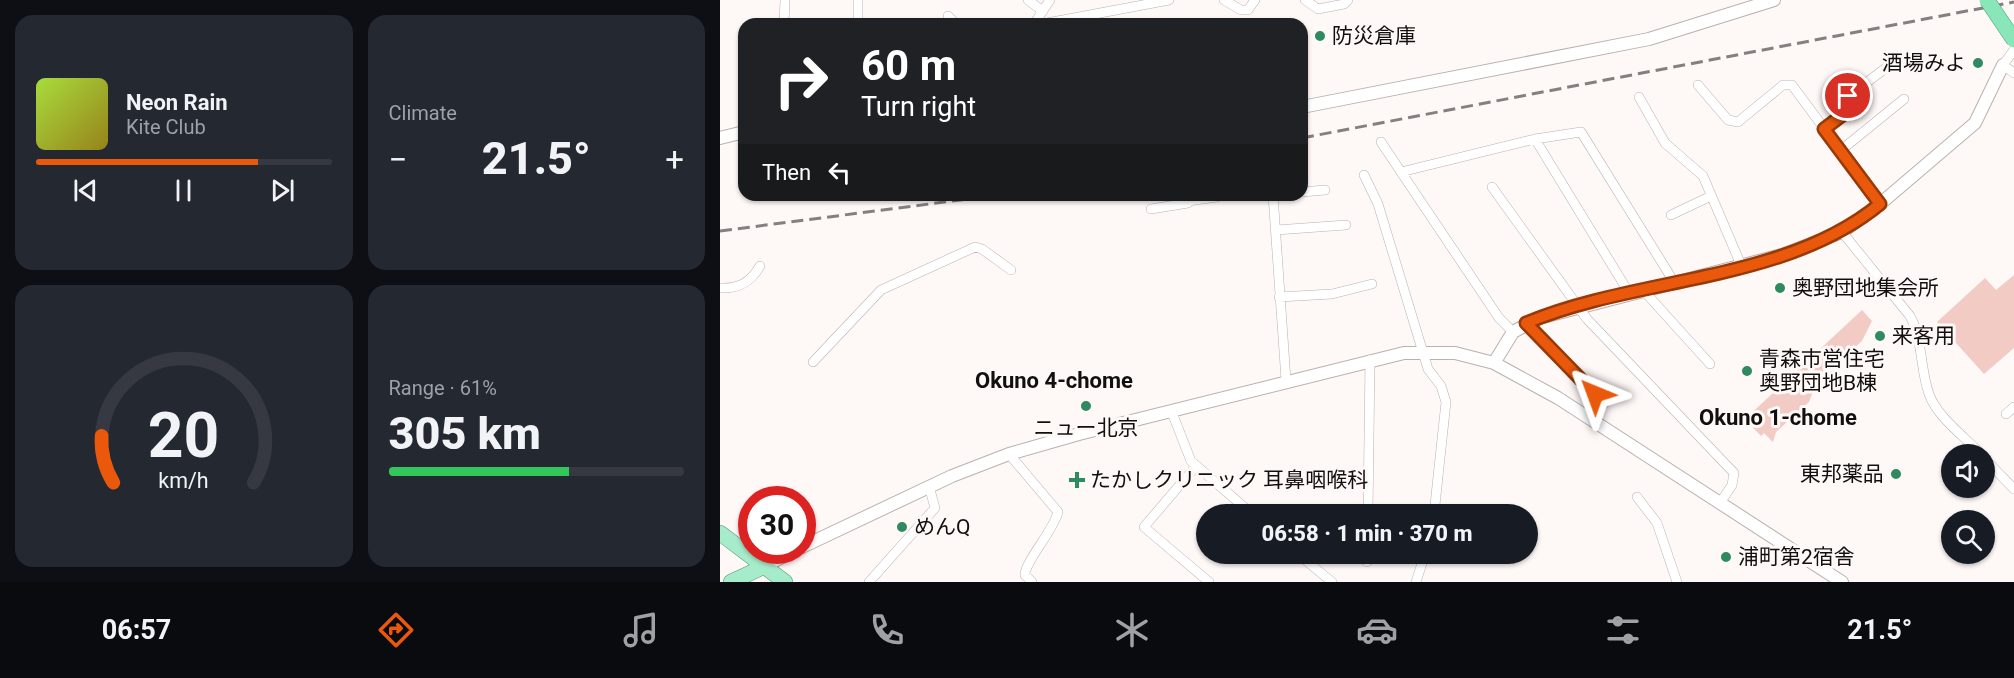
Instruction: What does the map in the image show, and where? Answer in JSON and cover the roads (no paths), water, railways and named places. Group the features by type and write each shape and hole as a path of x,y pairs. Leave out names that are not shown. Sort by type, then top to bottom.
{"highway":[{"path":"1987,0 2014,40"}],"main road":[{"path":"720,532 785,582"},
{"path":"731,582 764,567"}],"street":[{"path":"784,18 785,0"},
{"path":"858,0 858,18"},
{"path":"1028,0 1043,11"},
{"path":"1038,18 1050,0"},
{"path":"1074,18 1169,0"},
{"path":"1224,0 1241,10 1248,10 1255,0"},
{"path":"1305,0 1318,9 1344,4 1348,0"},
{"path":"1308,106 1649,39 1774,0"},
{"path":"1494,363 1514,332 1526,323 1577,307 1808,246 1842,232 1880,204 1975,123 2003,65 2014,50"},
{"path":"2003,65 2014,73"},
{"path":"1824,129 1849,110 1845,99 1887,67"},
{"path":"1698,85 1728,120 1738,122 1783,85 1792,85 1880,204"},
{"path":"1639,97 1660,136 1698,171 1741,265"},
{"path":"1840,151 1904,99"},
{"path":"1401,172 1535,139 1581,132 1674,282"},
{"path":"720,138 738,134"},
{"path":"1535,139 1629,293"},
{"path":"1381,142 1499,318 1514,332"},
{"path":"1364,175 1378,204 1423,352 1446,402 1435,504"},
{"path":"1492,187 1577,307 1734,473 1732,485 1720,503"},
{"path":"1308,191 1325,189"},
{"path":"1671,215 1711,196"},
{"path":"1151,209 1193,201"},
{"path":"1274,201 1286,380"},
{"path":"1276,230 1346,225"},
{"path":"1842,232 1911,316 1916,328 1929,394 1938,409 1971,444"},
{"path":"813,362 890,285 975,247 982,249 1011,270"},
{"path":"720,288 742,285 750,280 760,266"},
{"path":"1279,297 1332,294 1372,284"},
{"path":"1643,290 1710,364"},
{"path":"1526,323 1604,404"},
{"path":"816,540 929,486 1009,454 1286,380 1370,360 1423,352 1455,353 1494,363 1558,398 1842,582"},
{"path":"1368,504 1370,360"},
{"path":"2006,414 2014,407"},
{"path":"1171,410 1188,456 1196,466 1240,504"},
{"path":"1009,454 1058,512 1041,547 1025,570 1025,575 1032,582"},
{"path":"1196,466 1144,527 1209,582"},
{"path":"1995,469 2014,489"},
{"path":"869,582 935,508 929,486"},
{"path":"1637,497 1657,523 1677,582"},
{"path":"764,567 769,564"},
{"path":"1310,564 1332,582"},
{"path":"1416,582 1422,564"}],"railway":[{"path":"1308,137 2014,2"},
{"path":"720,231 952,201"}],"place":[{"name":"防災倉庫","path":"1320,36"},
{"name":"酒場みよ","path":"1978,63"},
{"name":"奥野団地集会所","path":"1780,288"},
{"name":"来客用","path":"1880,336"},
{"name":"青森市営住宅 奥野団地B棟","path":"1747,371"},
{"name":"ニュー北京","path":"1086,406"},
{"name":"東邦薬品","path":"1896,474"},
{"name":"たかしクリニック 耳鼻咽喉科","path":"1077,480"},
{"name":"めんQ","path":"902,527"},
{"name":"浦町第2宿舎","path":"1726,557"}],"district":[{"name":"Okuno 4-chome","path":"1054,380"},
{"name":"Okuno 1-chome","path":"1778,417"}]}
